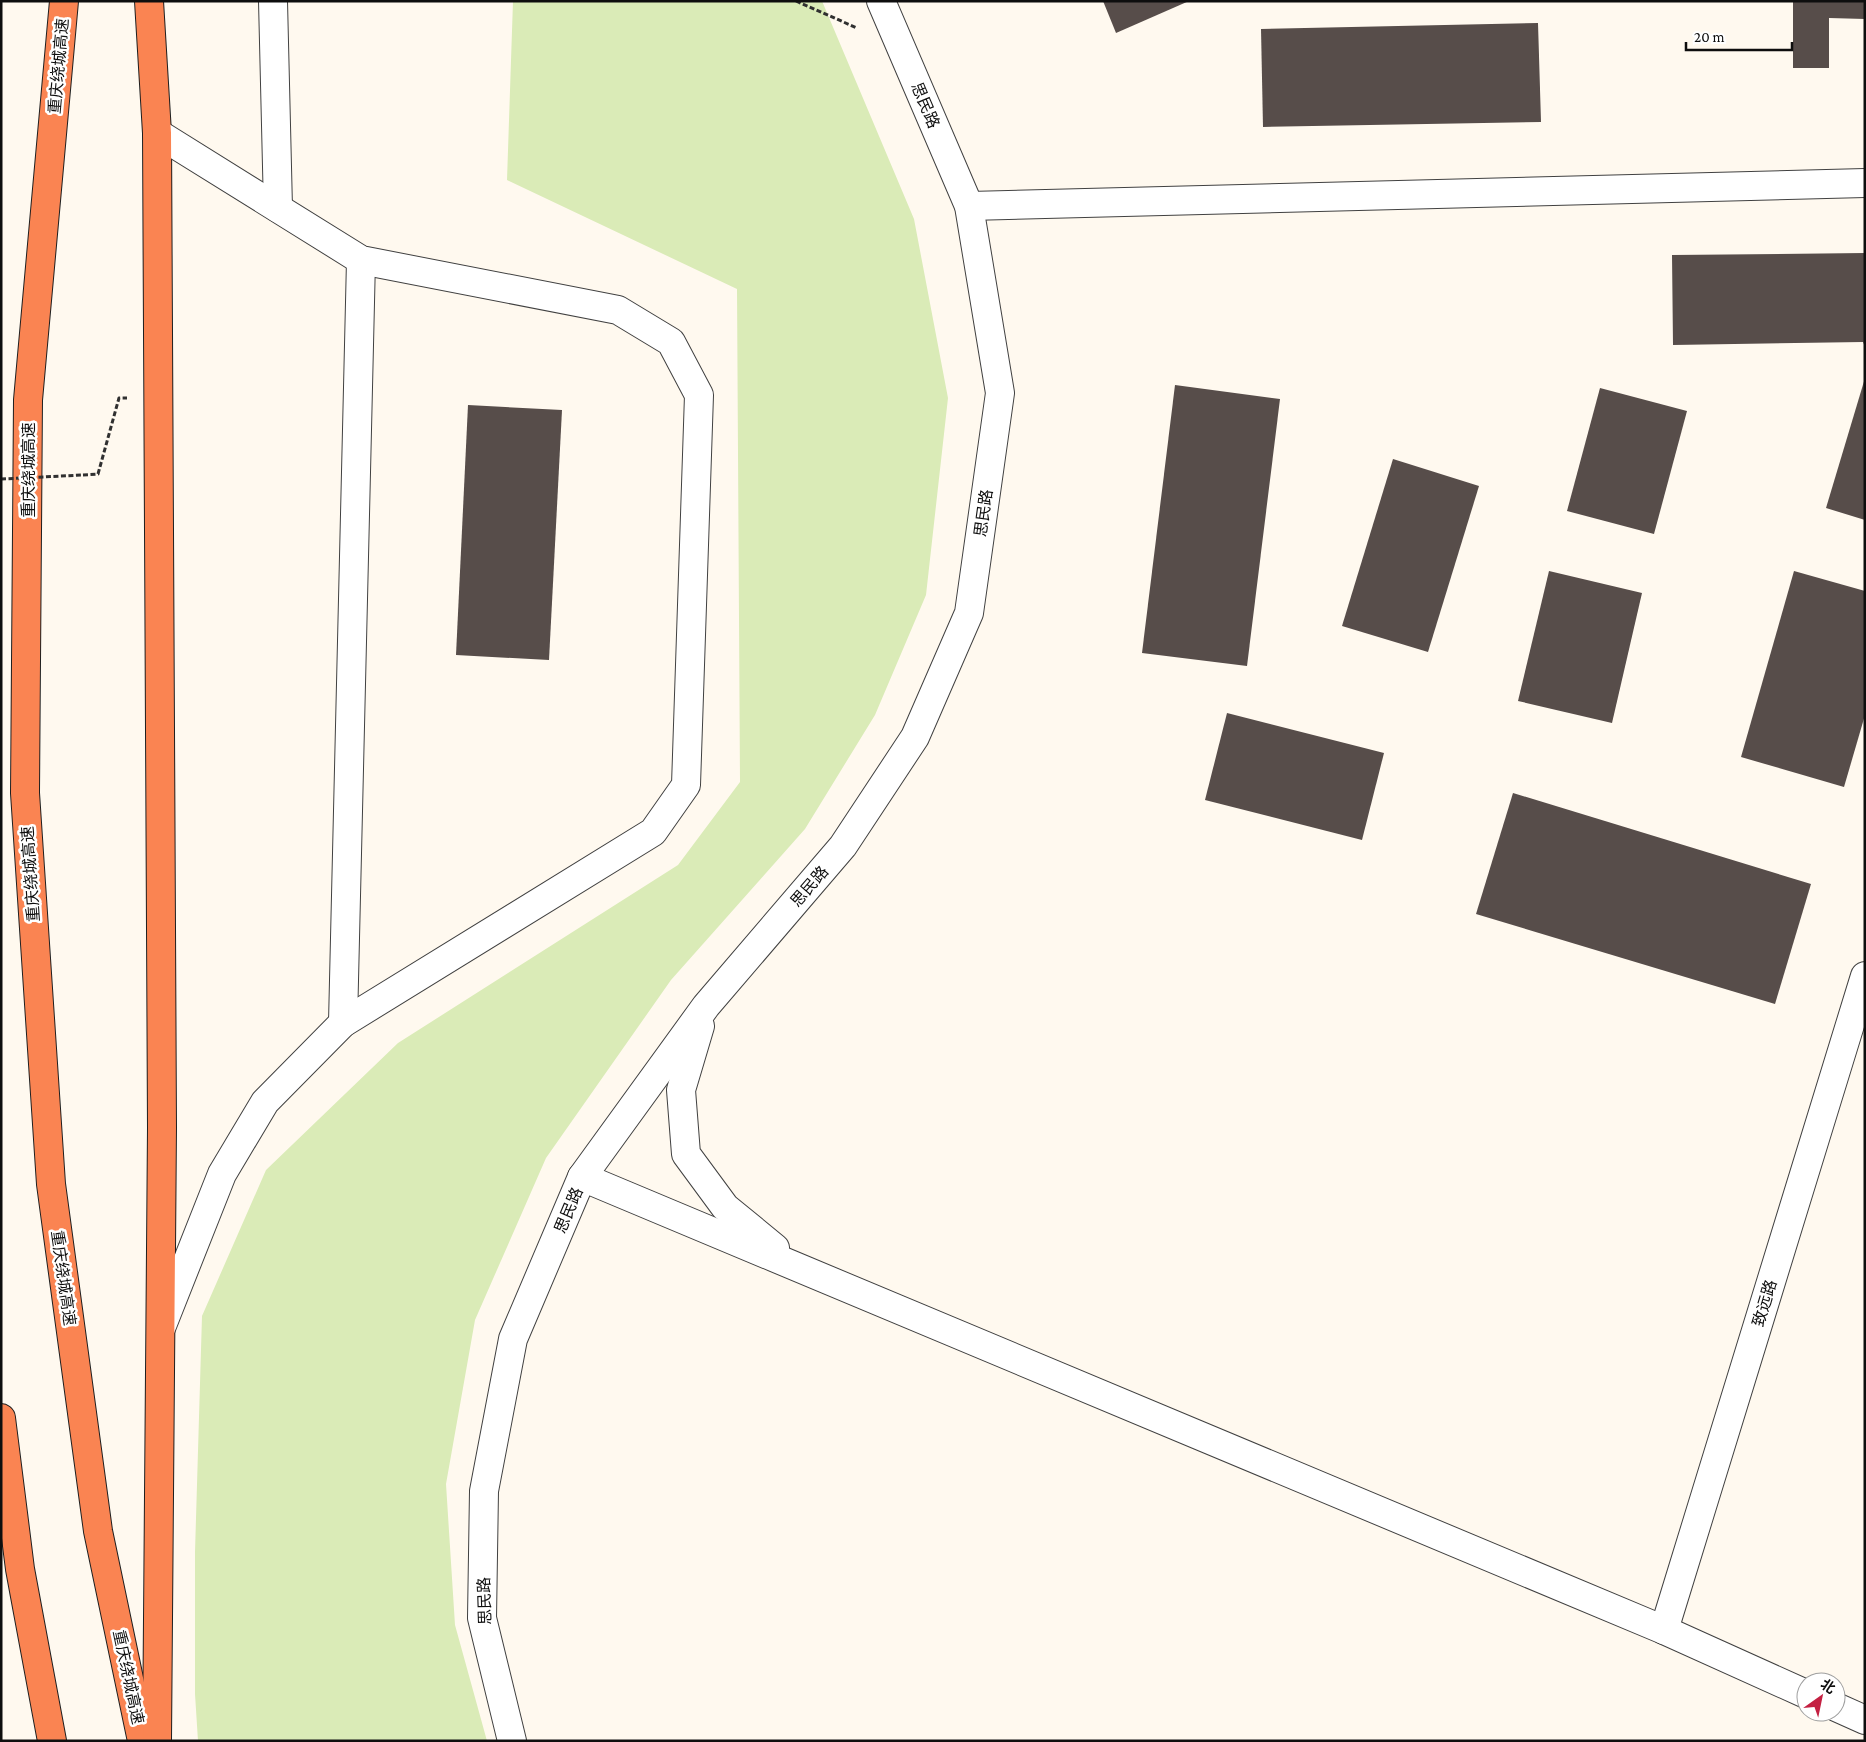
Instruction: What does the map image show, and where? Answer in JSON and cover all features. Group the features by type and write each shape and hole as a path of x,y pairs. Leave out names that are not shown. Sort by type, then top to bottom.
{"highway":[{"name":"重庆绕城高速","path":"64,1 28,400 25,793 51,1184 98,1531 142,1741"},
{"path":"149,1 157,132 162,1127 157,1741"},
{"path":"1,1418 20,1569 52,1741"},
{"path":"1,1531 20,1569"}],"street":[{"path":"273,1 278,208"},
{"name":"思民路","path":"512,1741 482,1618 484,1491 513,1339 582,1176 706,1006 843,846 915,737 969,613 1000,393 968,206 882,1"},
{"path":"157,132 361,260 618,310 671,342 699,396 686,785 653,832 343,1023 265,1102 222,1174 161,1328"},
{"path":"968,206 1865,183"},
{"path":"343,1023 361,260"},
{"name":"致远路","path":"1664,1630 1865,976"},
{"path":"706,1006 681,1090 686,1154 725,1207 797,1266"},
{"path":"582,1176 1664,1630 1796,1689"},
{"path":"1846,1711 1865,1720"}],"path":[{"path":"796,1 901,48"},
{"path":"1,479 98,474 119,398"}],"green space":[{"path":"513,1 822,1 914,219 948,398 926,595 875,715 805,829 671,980 546,1158 475,1320 446,1484 455,1625 487,1741 198,1741 195,1694 195,1552 202,1316 266,1170 398,1043 678,865 740,782 737,289 507,180"}],"building":[{"path":"1103,1 1189,1 1116,33"},
{"path":"1793,1 1865,1 1865,19 1829,18 1829,68 1793,68"},
{"path":"1538,23 1541,122 1263,127 1261,29"},
{"path":"1865,253 1865,347 1863,342 1673,345 1672,255"},
{"path":"1865,378 1865,520 1826,508"},
{"path":"1175,385 1280,399 1247,666 1142,653"},
{"path":"1600,388 1687,411 1654,534 1567,511"},
{"path":"468,405 562,410 549,660 456,655"},
{"path":"1393,459 1479,486 1428,652 1342,626"},
{"path":"1549,571 1642,593 1612,723 1518,701"},
{"path":"1794,571 1865,591 1865,715 1844,787 1741,757"},
{"path":"1227,713 1384,753 1362,840 1205,800"},
{"path":"1513,793 1811,884 1775,1004 1476,914"}]}
